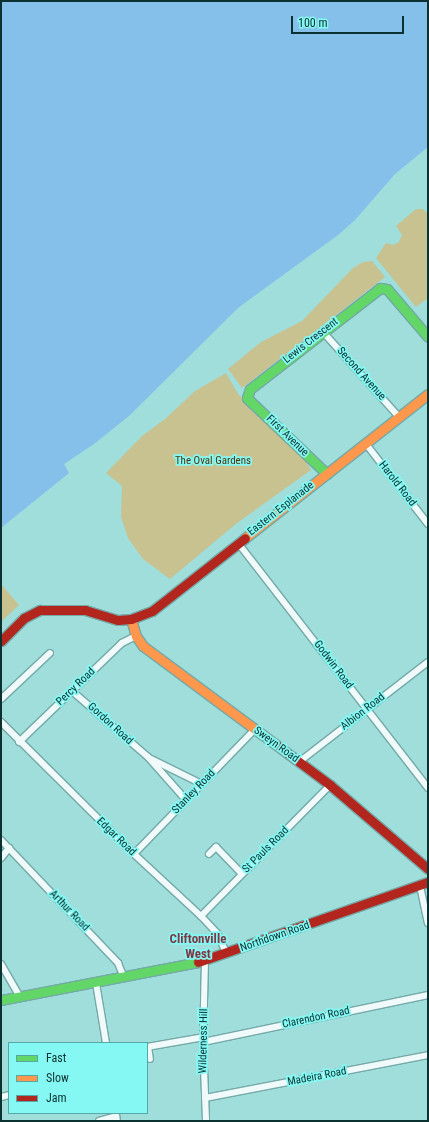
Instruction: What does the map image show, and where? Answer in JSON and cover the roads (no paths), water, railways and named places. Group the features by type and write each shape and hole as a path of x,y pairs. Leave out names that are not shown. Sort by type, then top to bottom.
{"main road":[{"name":"Lewis Crescent","path":"247,398 250,388 380,288 387,289 428,337"},
{"name":"Eastern Esplanade","path":"1,641 32,613 52,608 85,610 111,619 132,619 152,612 428,394"},
{"name":"First Avenue","path":"247,398 327,474"},
{"name":"Sweyn Road","path":"132,619 136,636 143,646 330,785 428,869"},
{"name":"Northdown Road","path":"1,1000 19,995 124,978 205,961 424,884"}],"street":[{"name":"Second Avenue","path":"323,332 399,417"},
{"name":"Harold Road","path":"366,444 428,524"},
{"name":"Godwin Road","path":"238,543 428,788"},
{"name":"Percy Road","path":"19,742 122,643 136,636"},
{"path":"1,699 50,653"},
{"name":"Albion Road","path":"299,762 428,662"},
{"name":"Gordon Road","path":"72,691 148,757 186,800"},
{"name":"Edgar Road","path":"1,722 19,742 134,854 201,916 217,933 227,954"},
{"name":"Stanley Road","path":"134,854 254,730"},
{"name":"Gordon Road","path":"148,757 202,784"},
{"name":"St Pauls Road","path":"201,916 330,785"},
{"name":"Arthur Road","path":"1,840 118,963 124,978"},
{"path":"209,854 216,847 242,874"},
{"path":"1,858 9,848"},
{"path":"424,884 428,923"},
{"name":"Wilderness Hill","path":"205,961 204,1039 206,1121"},
{"path":"1,964 19,995"},
{"path":"96,983 106,1042"},
{"name":"Clarendon Road","path":"148,1047 204,1039 428,994"},
{"path":"148,1047 150,1059"},
{"name":"Madeira Road","path":"205,1098 428,1055"},
{"path":"99,1121 116,1118"}],"water":[{"path":"1,1 428,1 428,147 395,174 355,220 338,235 238,308 129,416 94,444 64,464 69,473 1,528"}],"district":[{"name":"Cliftonville West","path":"198,948"}],"park label":[{"name":"The Oval Gardens","path":"213,461"}]}
